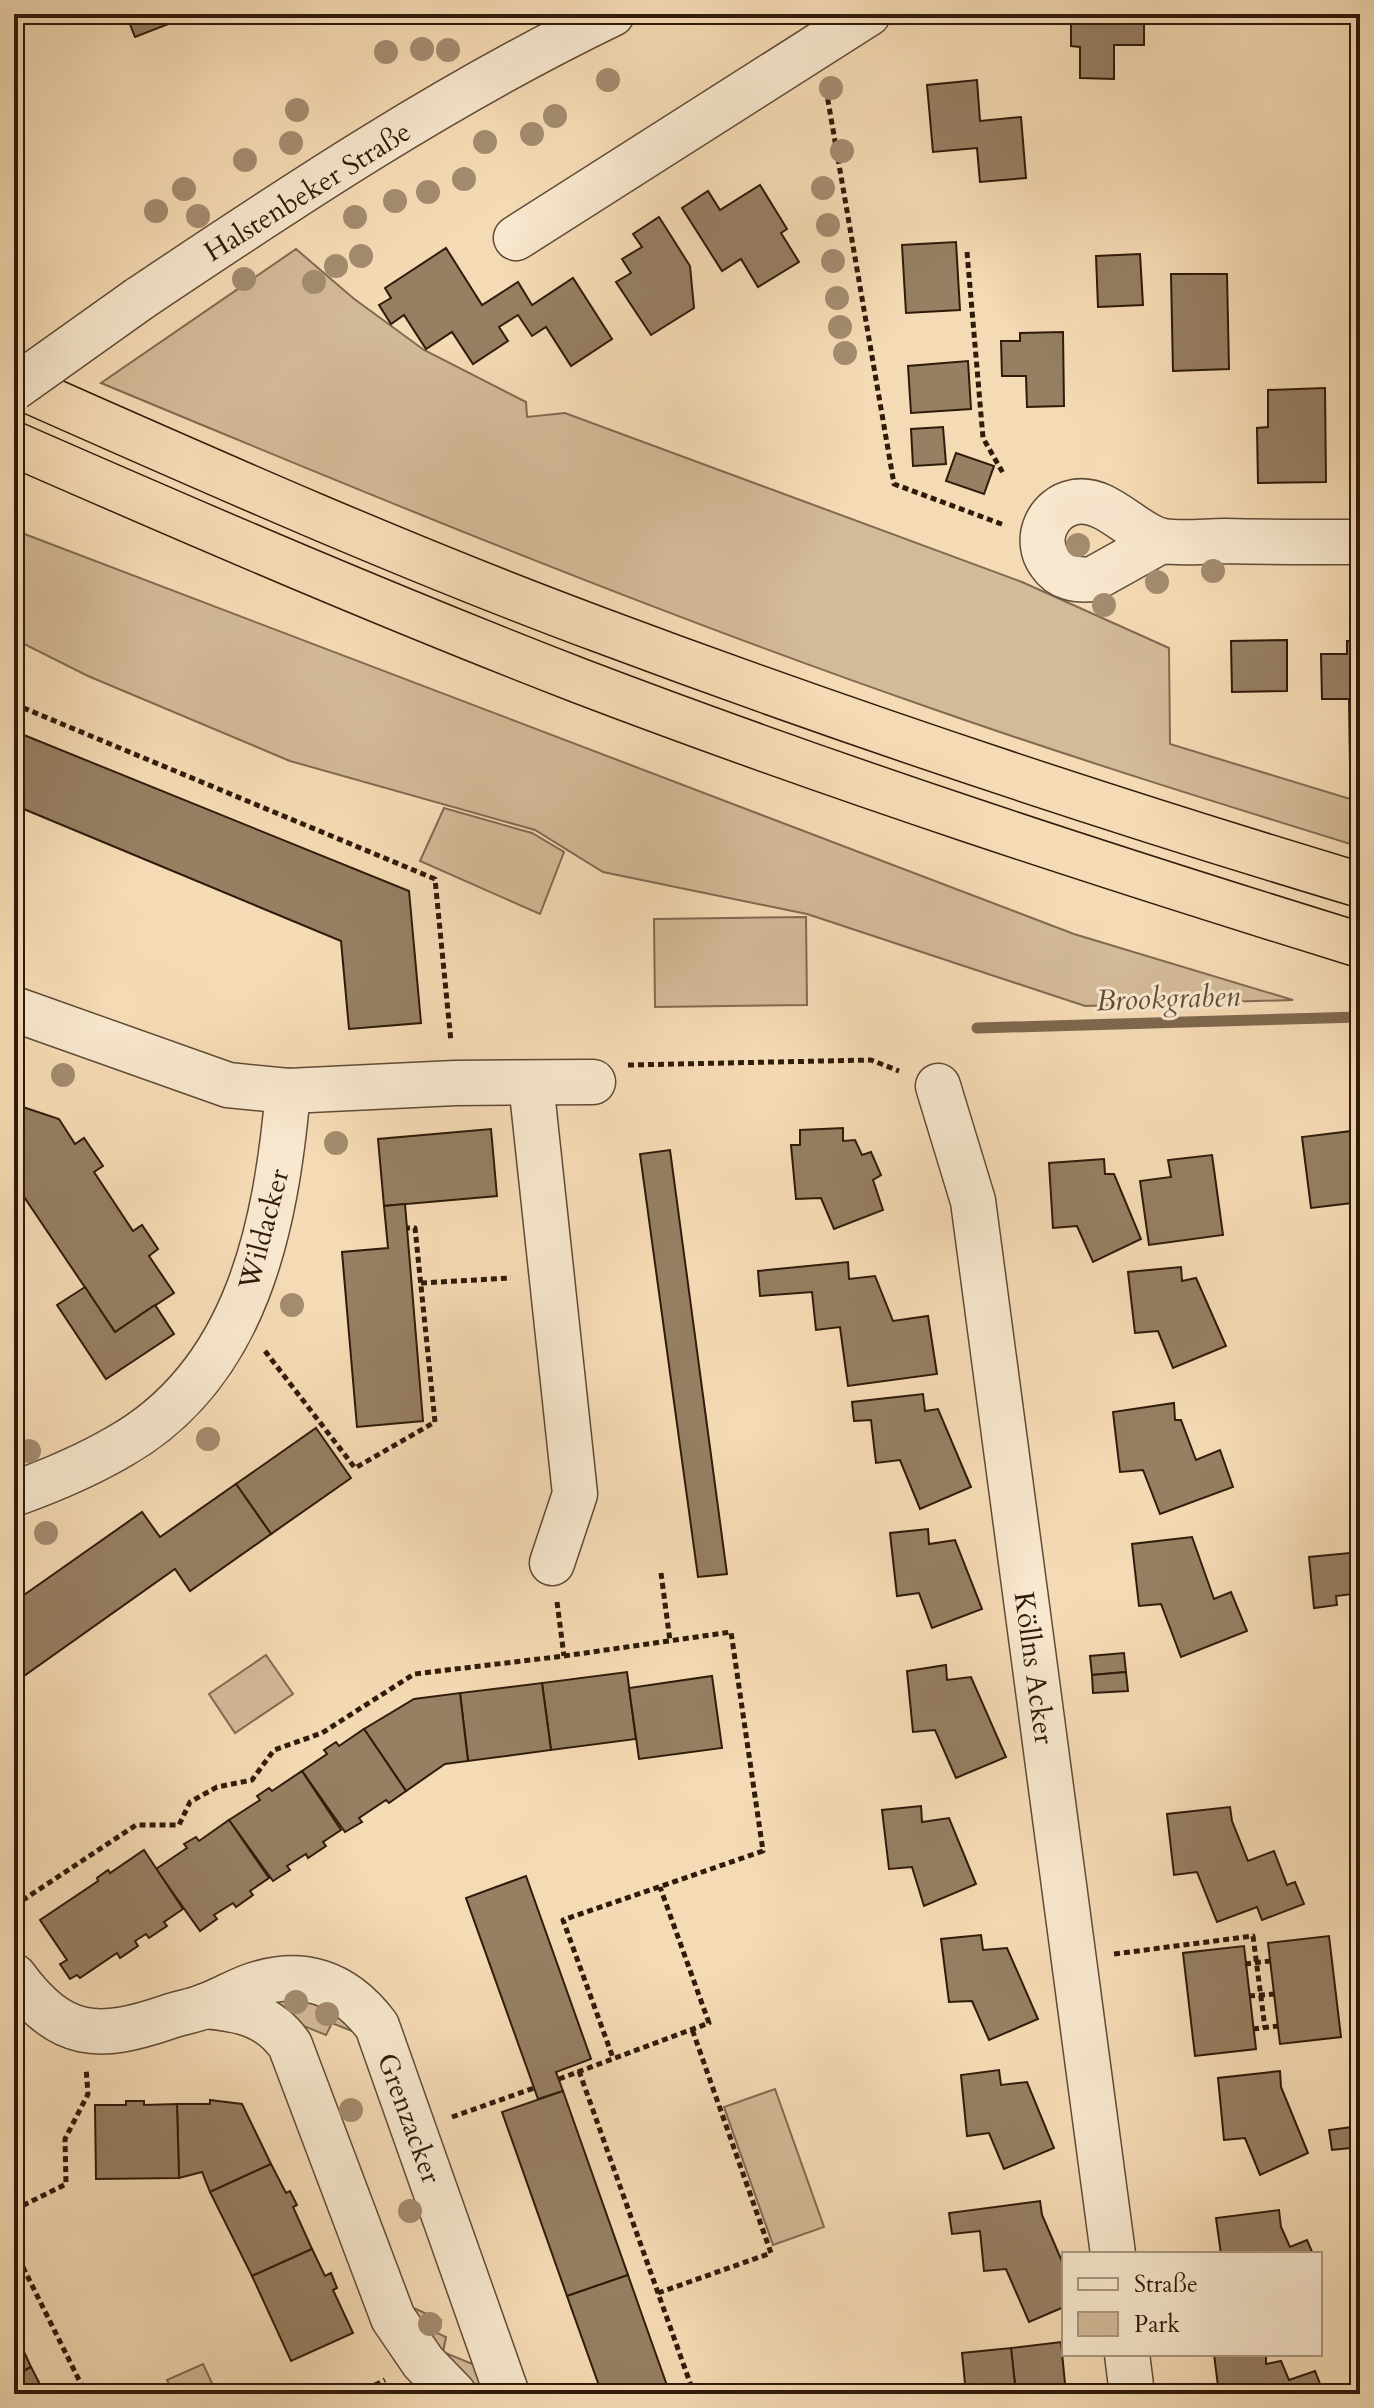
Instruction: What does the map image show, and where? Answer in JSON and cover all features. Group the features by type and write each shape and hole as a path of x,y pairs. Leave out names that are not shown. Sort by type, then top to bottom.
{"highway":[{"path":"14,386 287,506 598,630 1046,787 1360,885"},
{"path":"14,444 256,550 580,681 1100,865 1360,945"}],"street":[{"name":"Halstenbeker Straße","path":"14,386 282,203 521,62 612,14"},
{"path":"516,238 868,14"},
{"path":"1161,541 1093,579 1083,580 1071,579 1053,568 1047,560 1042,540 1044,529 1054,512 1064,506 1086,501 1161,541 1360,542"},
{"path":"14,1009 228,1085 288,1091 455,1083 593,1082"},
{"path":"531,1083 575,1494 552,1563"},
{"name":"Köllns Acker","path":"938,1086 973,1201 1113,2252"},
{"name":"Wildacker","path":"14,1494 71,1472 123,1445 168,1410 206,1370 235,1324 256,1269 281,1166 288,1091"},
{"name":"Grenzacker","path":"14,1976 36,2004 52,2016 87,2031 115,2033 140,2028 205,2006 250,1986 280,1979 323,1982 343,1991 362,2006 377,2026 507,2394"},
{"name":"Grenzacker","path":"205,2006 230,2008 269,2021 290,2045 393,2318 423,2362 454,2394"},
{"path":"1127,2356 1132,2394"}],"path":[{"path":"819,46 894,484 1042,540"},
{"path":"967,252 983,438 1003,473"},
{"path":"14,704 435,879 455,1083"},
{"path":"593,1082 627,1065 871,1060 938,1086"},
{"path":"262,1347 355,1468 435,1422 415,1228 407,1228"},
{"path":"421,1283 552,1276"},
{"path":"552,1563 564,1656"},
{"path":"661,1573 670,1641"},
{"path":"14,1906 136,1825 179,1825 190,1802 217,1787 252,1780 274,1750 322,1733 414,1674 731,1632 763,1851 563,1920 613,2058"},
{"path":"559,2079 709,2023 660,1887"},
{"path":"1074,1959 1253,1936 1265,2028"},
{"path":"1245,1964 1270,1961"},
{"path":"1249,1996 1274,1994"},
{"path":"1253,2029 1278,2026"},
{"path":"658,2293 771,2253 692,2029"},
{"path":"14,2210 66,2184 65,2139 88,2094 86,2060"},
{"path":"579,2071 694,2394"},
{"path":"444,2120 534,2088"},
{"path":"14,2249 86,2394"},
{"path":"357,2394 392,2377"}],"green space":[{"path":"296,249 353,298 424,350 526,402 527,417 565,413 1022,582 1169,648 1170,744 1360,802 1360,847 1041,746 830,673 516,553 101,383"},
{"path":"14,530 1074,934 1293,1000 1085,1006 807,914 603,872 535,830 290,761 88,676 14,639"},
{"path":"444,808 532,833 564,852 540,914 420,861"},
{"path":"806,917 807,1005 655,1007 654,919"},
{"path":"266,1655 293,1694 235,1733 209,1694"},
{"path":"267,1995 317,2003 336,2014 357,2033 332,2023 326,2035 291,2021"},
{"path":"775,2089 824,2227 773,2245 724,2107"},
{"path":"402,2303 441,2320 437,2333 446,2337 443,2352 487,2370 494,2394 476,2394 431,2350"},
{"path":"203,2364 217,2394 174,2394 167,2380"}],"building":[{"path":"126,14 194,14 135,37"},
{"path":"1071,14 1144,14 1144,45 1114,45 1114,79 1080,78 1080,47 1071,46"},
{"path":"977,80 980,121 1021,117 1026,178 980,182 977,148 933,152 927,85"},
{"path":"760,185 787,229 781,233 799,262 758,287 741,259 722,271 682,208 708,191 720,210"},
{"path":"1354,188 1360,188 1360,242 1353,242"},
{"path":"659,217 690,266 694,308 651,335 616,282 631,273 622,259 642,247 633,234"},
{"path":"956,242 960,310 906,313 902,245"},
{"path":"446,248 482,305 518,282 532,305 573,278 612,339 571,366 546,327 532,336 518,315 499,327 508,341 473,364 452,332 426,349 404,315 391,324 379,305 391,298 385,288"},
{"path":"1140,254 1143,305 1098,307 1096,256"},
{"path":"1171,274 1227,274 1229,369 1173,371"},
{"path":"1063,332 1064,406 1027,407 1026,376 1002,376 1001,341 1020,341 1020,333"},
{"path":"968,361 971,409 911,413 908,366"},
{"path":"1325,388 1326,482 1258,483 1257,428 1268,427 1268,390"},
{"path":"943,427 946,464 913,466 911,429"},
{"path":"956,453 994,466 984,494 946,481"},
{"path":"1287,640 1287,691 1232,692 1231,641"},
{"path":"1347,641 1360,641 1360,763 1350,763 1349,699 1322,699 1321,654 1347,654"},
{"path":"14,731 409,891 421,1023 349,1029 341,941 14,805"},
{"path":"14,1104 59,1119 75,1144 84,1138 103,1166 94,1172 133,1231 142,1225 158,1249 149,1256 174,1293 115,1332 14,1182"},
{"path":"843,1128 843,1141 855,1140 862,1155 871,1152 881,1175 873,1180 883,1210 834,1229 821,1198 796,1199 791,1145 800,1145 800,1130"},
{"path":"491,1129 497,1196 384,1206 378,1139"},
{"path":"1360,1130 1360,1202 1311,1208 1302,1137"},
{"path":"670,1150 727,1574 698,1577 640,1154"},
{"path":"1212,1155 1223,1235 1149,1245 1140,1181 1171,1177 1168,1160"},
{"path":"1104,1159 1105,1174 1114,1174 1141,1239 1093,1262 1077,1226 1053,1228 1049,1163"},
{"path":"405,1204 423,1421 357,1427 342,1252 388,1248 384,1206"},
{"path":"848,1262 849,1279 875,1276 893,1321 928,1316 937,1374 848,1386 840,1327 816,1330 812,1292 760,1296 758,1271"},
{"path":"1181,1267 1182,1281 1196,1278 1226,1346 1173,1368 1158,1331 1135,1333 1128,1272"},
{"path":"85,1287 115,1332 155,1305 174,1334 106,1379 57,1305"},
{"path":"923,1394 925,1411 938,1409 971,1487 920,1509 900,1460 876,1463 871,1420 854,1421 852,1402"},
{"path":"1174,1403 1175,1420 1181,1420 1196,1460 1220,1450 1233,1487 1160,1514 1143,1470 1120,1472 1113,1412"},
{"path":"316,1428 351,1478 271,1534 236,1484"},
{"path":"236,1484 271,1534 190,1591 175,1569 14,1683 14,1602 142,1512 160,1537"},
{"path":"928,1529 929,1544 955,1540 982,1609 932,1628 919,1593 897,1596 890,1533"},
{"path":"1192,1537 1214,1599 1231,1592 1247,1631 1181,1657 1161,1604 1139,1606 1132,1544"},
{"path":"1360,1552 1360,1593 1336,1596 1337,1605 1314,1608 1309,1557"},
{"path":"1124,1653 1126,1672 1092,1675 1090,1656"},
{"path":"946,1665 947,1680 971,1677 1006,1757 956,1778 935,1730 913,1732 907,1671"},
{"path":"627,1672 636,1739 551,1750 542,1683"},
{"path":"1126,1672 1128,1691 1093,1693 1092,1675"},
{"path":"712,1676 722,1748 639,1759 629,1688"},
{"path":"542,1683 551,1750 468,1761 460,1693"},
{"path":"460,1693 468,1761 445,1764 406,1791 364,1729 414,1699"},
{"path":"364,1729 406,1791 359,1818 362,1822 345,1832 302,1771 327,1754 324,1750 336,1742 339,1746"},
{"path":"302,1771 341,1830 323,1842 326,1846 308,1858 306,1854 287,1866 290,1870 273,1881 229,1820 260,1800 257,1796 269,1788 272,1791"},
{"path":"921,1806 922,1822 949,1818 976,1884 924,1906 912,1867 889,1869 882,1810"},
{"path":"1230,1807 1232,1821 1248,1861 1274,1851 1287,1885 1295,1882 1304,1904 1262,1920 1257,1907 1217,1922 1197,1872 1174,1875 1167,1814"},
{"path":"229,1820 269,1878 250,1891 253,1895 236,1907 233,1903 214,1915 217,1919 200,1931 156,1869 187,1848 184,1844 196,1837 199,1841"},
{"path":"144,1850 183,1909 164,1922 167,1926 149,1938 146,1934 135,1941 138,1946 120,1958 117,1953 80,1978 77,1975 70,1979 60,1964 67,1960 40,1920 98,1881 97,1878 108,1870 110,1873"},
{"path":"526,1876 591,2059 556,2072 563,2091 538,2099 466,1898"},
{"path":"981,1935 983,1950 1007,1948 1038,2019 989,2040 972,2001 949,2002 941,1939"},
{"path":"1329,1936 1341,2037 1280,2044 1268,1943"},
{"path":"1244,1946 1256,2049 1195,2056 1183,1953"},
{"path":"999,2070 1001,2085 1027,2082 1054,2148 1004,2169 989,2133 967,2136 961,2075"},
{"path":"1280,2071 1281,2087 1308,2153 1260,2175 1245,2138 1224,2140 1218,2078"},
{"path":"563,2091 628,2275 567,2296 502,2112"},
{"path":"210,2100 242,2104 271,2164 210,2192 202,2172 179,2178 177,2104 210,2104"},
{"path":"126,2101 144,2101 144,2105 177,2104 179,2178 96,2179 95,2105 126,2105"},
{"path":"1360,2126 1360,2147 1332,2150 1329,2130"},
{"path":"271,2164 286,2193 290,2191 297,2205 293,2207 312,2249 252,2276 210,2192"},
{"path":"1040,2201 1042,2215 1062,2261 1062,2308 1029,2322 1006,2269 984,2271 980,2231 952,2234 949,2213"},
{"path":"1279,2210 1281,2227 1290,2247 1307,2240 1312,2252 1221,2252 1216,2218"},
{"path":"312,2249 325,2276 331,2273 337,2288 333,2290 353,2333 291,2361 252,2276"},
{"path":"628,2275 670,2394 602,2394 567,2296"},
{"path":"14,2325 31,2367 14,2376"},
{"path":"1061,2342 1066,2394 1016,2394 1011,2348"},
{"path":"1011,2348 1016,2394 966,2394 962,2353"},
{"path":"1214,2356 1266,2356 1266,2364 1281,2361 1289,2380 1315,2371 1324,2394 1219,2394"},
{"path":"31,2367 45,2394 14,2394 14,2376"}],"waterway":[{"name":"Brookgraben","path":"977,1028 1360,1017"}]}
